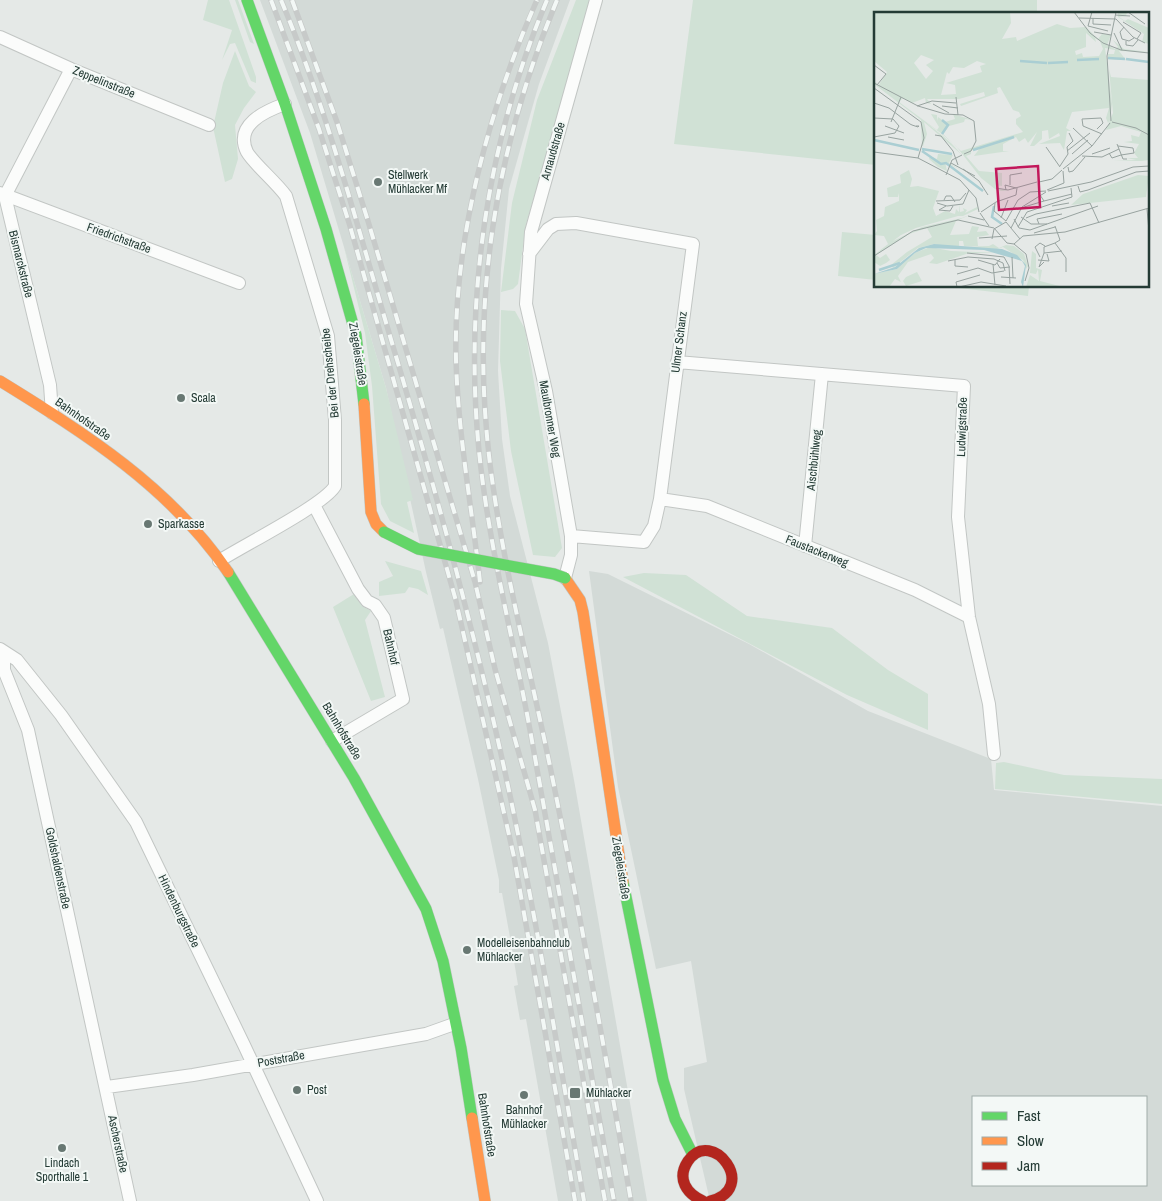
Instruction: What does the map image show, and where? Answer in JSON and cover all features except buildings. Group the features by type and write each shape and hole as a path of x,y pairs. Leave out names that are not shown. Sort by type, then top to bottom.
{"street":[{"name":"Ziegeleistraße","path":"247,0 285,104 326,229 356,335 366,419 371,512 376,524 394,538 418,549 554,574 565,578 580,600 633,938 654,1039 674,1117 693,1155"},
{"name":"Arnaudstraße","path":"526,304 529,254 536,208 596,0"},
{"name":"Zeppelinstraße","path":"0,37 71,69 209,125"},
{"path":"2,195 71,69"},
{"name":"Bei der Drehscheibe","path":"219,562 314,505 332,492 336,479 335,420 328,336 286,196 275,181 251,157 245,142 247,130 252,120 265,112 285,104"},
{"name":"Friedrichstraße","path":"2,195 239,282"},
{"name":"Bismarckstraße","path":"2,195 50,385 52,413"},
{"name":"Ulmer Schanz","path":"529,254 548,229 556,224 576,223 693,244 660,499 654,526 644,542 571,536"},
{"name":"Maulbronner Weg","path":"526,304 546,391 571,536"},
{"name":"Ludwigstraße","path":"677,362 964,386 958,517 970,617 989,704 994,754"},
{"name":"Aischbühlweg","path":"805,546 822,374"},
{"name":"Bahnhofstraße","path":"0,381 52,413 112,456 170,504 196,530 219,562 332,741 423,899 436,934 454,1024 461,1048 485,1201"},
{"name":"Faustackerweg","path":"660,499 706,506 915,590 970,617"},
{"name":"Bahnhof","path":"314,505 358,589 367,601 375,605 384,618 403,699 332,741"},
{"path":"565,578 571,555 571,536"},
{"name":"Hindenburgstraße","path":"2,651 17,660 61,716 136,822 317,1201"},
{"name":"Goldshaldenstraße","path":"2,651 4,670 28,730 107,1088"},
{"name":"Poststraße","path":"107,1088 426,1034 454,1024"},
{"name":"Ascherstraße","path":"107,1088 130,1201"},
{"path":"703,1201 691,1196 683,1183 683,1167 693,1155 709,1151 724,1158 729,1165 731,1182 728,1190 722,1196 710,1201"}],"shaded area":[{"path":"260,0 570,0 539,84 509,189 501,269 498,371 502,439 510,496 548,643 574,780 647,1201 558,1201 526,1019 520,1020 514,986 518,985 511,943 502,893 499,893 499,880 478,779 443,628 440,629 426,572 386,388 310,133"},
{"path":"589,571 608,574 749,644 868,711 991,759 994,790 1162,806 1162,1201 710,1201 684,1089 684,1068 707,1062 691,961 656,969 618,787"}],"green space":[{"path":"208,0 229,0 256,77 256,83 251,81 235,43 230,44 222,60 232,30 203,20"},
{"path":"235,0 238,0 254,44 250,42"},
{"path":"576,0 592,0 526,224 518,284 513,289 501,292 512,203 537,100"},
{"path":"693,0 1037,0 1037,12 874,12 874,165 674,144"},
{"path":"235,51 249,86 256,92 244,108 235,125 238,159 232,179 225,182 213,127 223,83"},
{"path":"842,232 874,235 874,280 838,276"},
{"path":"344,247 386,388 413,500 407,502 414,533 390,521 381,504 372,386 365,333"},
{"path":"958,288 1029,288 1028,296"},
{"path":"501,310 515,311 525,329 562,548 555,557 533,555 511,451 500,361"},
{"path":"385,561 421,571 428,595 418,589 409,587 405,593 379,596 379,582 393,576"},
{"path":"644,573 686,575 747,616 832,628 888,670 928,694 928,730 847,695 623,577"},
{"path":"354,594 362,606 371,611 365,620 385,697 371,701 333,607"},
{"path":"1004,762 1064,775 1162,779 1162,804 995,789 996,763"}],"railway":[{"path":"271,0 319,129 350,226 456,601 514,857 575,1201"},
{"path":"281,0 312,80 351,203 433,485 476,646 524,865 584,1201"},
{"path":"292,0 337,122 368,221 475,582 495,669 535,810 605,1201"},
{"path":"480,582 462,444 457,388 457,315 461,269 477,176 489,130 504,85 537,0"},
{"path":"547,0 526,54 495,164 478,278 475,393 479,451 489,524 532,741 614,1201"},
{"path":"557,0 536,56 503,170 486,286 483,344 485,404 495,503 572,878 631,1201"}],"traffic: fast":[{"path":"247,0 285,104 326,229 356,335 364,404"},
{"path":"384,532 418,549 554,574 565,578"},
{"path":"228,572 354,778 426,909 443,961 461,1048 472,1118"},
{"path":"623,882 663,1080 675,1119 693,1155"}],"traffic: slow":[{"path":"0,381 95,442 153,488 180,514 228,572"},
{"path":"364,404 371,512 376,524 384,532"},
{"path":"565,578 580,600 583,612 623,882"},
{"path":"472,1118 485,1201"}],"traffic: jam":[{"path":"703,1201 688,1190 683,1180 683,1174 688,1161 698,1152 709,1151 719,1155 727,1163 731,1174 731,1185 724,1194 710,1201"}],"place":[{"name":"Stellwerk Mühlacker Mf","path":"378,182"},
{"name":"Scala","path":"181,398"},
{"name":"Sparkasse","path":"148,524"},
{"name":"Modelleisenbahnclub Mühlacker","path":"467,950"},
{"name":"Post","path":"297,1090"},
{"name":"Mühlacker","path":"575,1093"},
{"name":"Bahnhof Mühlacker","path":"524,1095"},
{"name":"Lindach Sporthalle 1","path":"62,1148"}]}
